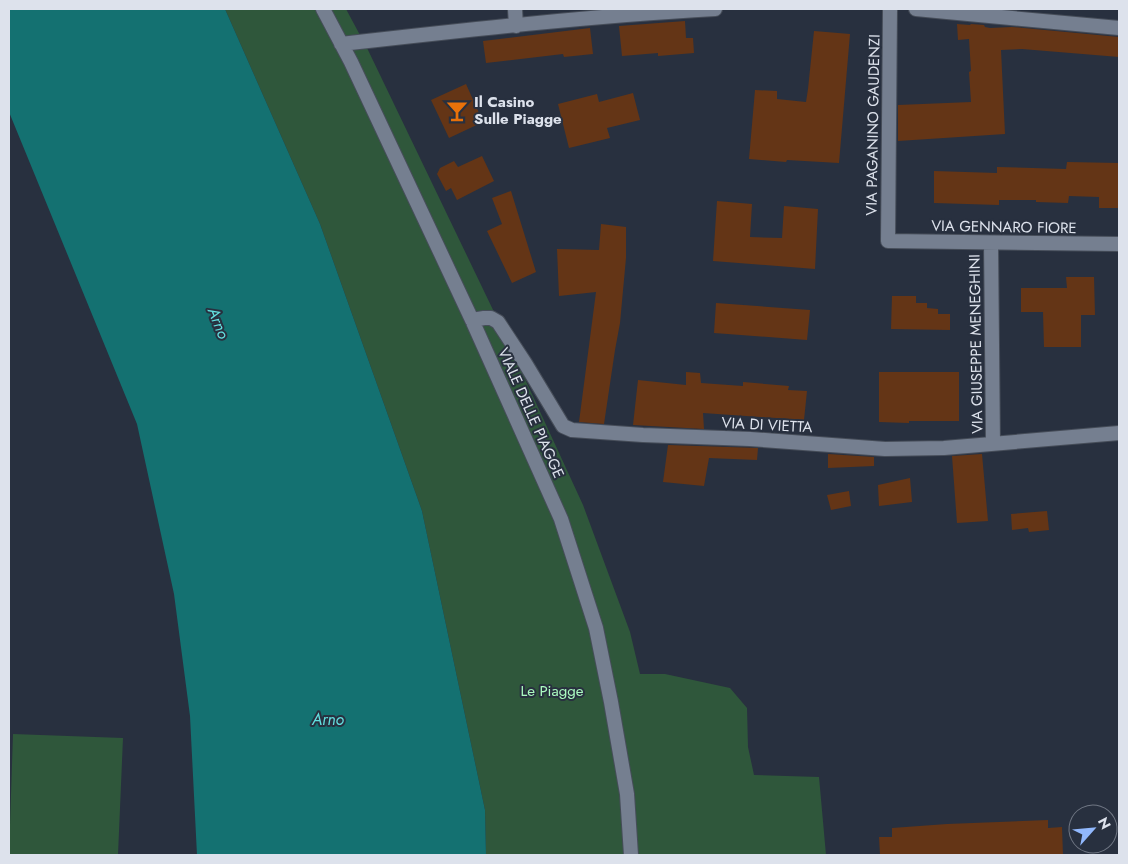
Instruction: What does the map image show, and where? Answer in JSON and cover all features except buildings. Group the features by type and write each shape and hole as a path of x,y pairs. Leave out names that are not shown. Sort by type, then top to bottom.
{"street":[{"name":"VIALE DELLE PIAGGE","path":"323,9 472,320 560,520 596,628 627,794 631,855"},
{"path":"515,9 516,26"},
{"path":"341,44 663,10 715,9"},
{"name":"VIA PAGANINO GAUDENZI","path":"888,241 890,9"},
{"path":"916,9 946,10 1119,28"},
{"name":"VIA GENNARO FIORE","path":"888,241 1119,244"},
{"name":"VIA GIUSEPPE MENEGHINI","path":"991,243 993,444"},
{"name":"VIA DI VIETTA","path":"472,320 491,318 498,322 563,426 572,430 652,436 750,439 885,449 944,448 1119,433"}],"green space":[{"name":"Le Piagge","path":"225,9 346,9 368,50 495,314 583,505 630,632 640,674 665,674 730,688 747,708 748,747 754,775 819,777 826,855 486,855 485,810 422,511 320,224"},
{"path":"13,734 123,738 118,855 9,855"}],"water":[{"name":"Arno","path":"9,9 225,9 320,224 422,511 485,810 486,855 197,855 190,716 174,594 137,424 9,112"}],"place":[{"name":"Il Casino Sulle Piagge","path":"457,111"}]}
